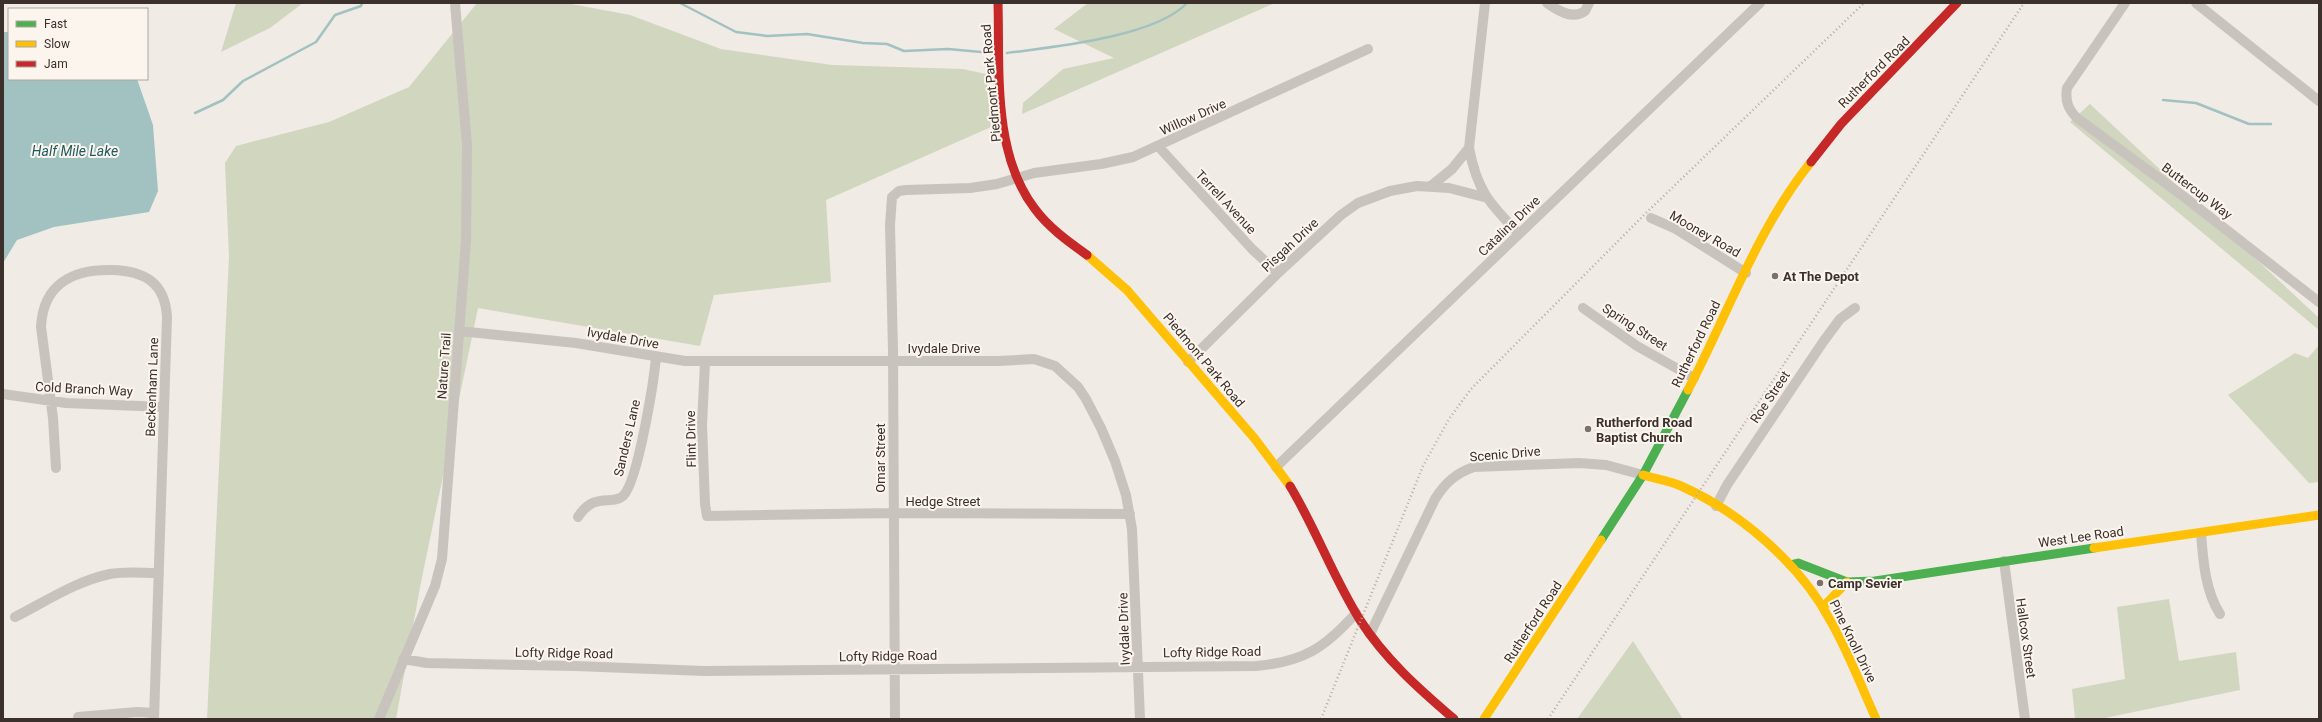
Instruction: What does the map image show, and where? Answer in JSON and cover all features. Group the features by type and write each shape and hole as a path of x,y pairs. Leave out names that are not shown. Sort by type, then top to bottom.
{"street":[{"name":"Nature Trail","path":"379,719 435,586 442,559 466,241 467,145 455,3"},
{"name":"Piedmont Park Road","path":"998,3 1005,128 1019,179 1031,204 1046,224 1063,239 1119,281 1276,467 1295,495 1356,613 1370,634 1386,656 1406,677 1454,719"},
{"path":"1485,3 1469,148 1472,166 1484,197 1519,234"},
{"path":"1547,3 1566,14 1575,15 1585,11 1589,3"},
{"name":"Catalina Drive","path":"1276,467 1760,3"},
{"name":"Rutherford Road","path":"1484,719 1643,475 1694,378 1779,206 1814,155 1841,124 1912,52 1957,3"},
{"name":"Buttercup Way","path":"2125,3 2071,81 2065,96 2068,105 2077,118 2183,196 2319,302"},
{"path":"2196,3 2319,101"},
{"name":"Willow Drive","path":"892,197 899,191 970,188 1019,179 1034,173 1101,164 1133,157 1368,49"},
{"name":"Terrell Avenue","path":"1158,146 1252,249 1278,273"},
{"path":"1431,186 1452,169 1469,148"},
{"name":"Pisgah Drive","path":"1188,362 1278,273 1341,215 1358,203 1390,191 1431,186 1484,197"},
{"name":"Omar Street","path":"892,197 890,226 893,361 895,719"},
{"name":"Mooney Road","path":"1651,218 1676,229 1746,273"},
{"name":"Beckenham Lane","path":"56,468 51,401 41,327 44,307 52,292 67,278 83,272 132,271 152,282 163,296 166,304 154,716"},
{"name":"Spring Street","path":"1583,308 1637,346 1694,378"},
{"name":"Roe Street","path":"1716,506 1727,485 1823,342 1840,319 1855,308"},
{"name":"Ivydale Drive","path":"460,331 576,343 656,357 706,362 1034,359 1055,366 1078,387 1091,406 1115,462 1126,495 1130,514 1140,719"},
{"name":"Sanders Lane","path":"578,518 594,502 615,499 626,492 640,449 656,357"},
{"name":"Flint Drive","path":"706,362 702,425 707,516"},
{"name":"Cold Branch Way","path":"3,394 51,401 164,407"},
{"name":"Scenic Drive","path":"1370,634 1435,499 1446,484 1459,473 1474,467 1579,463 1606,465 1643,475"},
{"name":"Pine Knoll Drive","path":"1643,475 1680,485 1716,506 1758,536 1790,565 1823,607 1876,719"},
{"name":"Hedge Street","path":"707,516 1130,514"},
{"name":"West Lee Road","path":"1790,565 1798,563 1846,582 1875,581 2319,515"},
{"path":"2201,532 2213,603 2220,614"},
{"name":"Hallcox Street","path":"2004,561 2025,719"},
{"path":"15,617 74,587 99,577 121,573 159,573"},
{"path":"1823,607 1846,582"},
{"name":"Lofty Ridge Road","path":"403,660 427,663 574,666 704,671 894,668 1256,666 1287,662 1300,658 1323,645 1342,629 1356,613"},
{"path":"78,717 137,712 154,716"}],"green space":[{"path":"236,3 303,3 270,28 221,52"},
{"path":"477,3 566,3 630,15 721,49 832,65 963,69 986,74 991,127 826,200 831,282 714,295 700,346 478,308 421,582 396,719 207,719 229,257 225,163 236,146 329,122 409,87"},
{"path":"1088,3 1275,3 1022,114 1023,103 1063,69 1114,58 1054,29"},
{"path":"2090,104 2319,318 2319,330 2070,122"},
{"path":"2319,345 2319,482 2309,483 2228,395 2295,353 2308,358"},
{"path":"2169,599 2179,661 2236,652 2240,690 2100,719 2075,719 2072,689 2125,679 2117,607"},
{"path":"1633,641 1683,719 1577,719"}],"water":[{"name":"Half Mile Lake","path":"3,32 8,32 8,80 137,80 153,125 158,191 149,212 54,227 17,240 3,263"}],"waterway":[{"path":"195,113 223,100 243,81 316,42 335,15 361,6 362,3"},
{"path":"680,3 736,32 767,36 807,34 863,43 887,44 904,51 948,49 992,53"},
{"path":"1007,53 1076,44 1128,32 1172,15 1187,3"},
{"path":"2163,100 2196,103 2249,124 2271,124"}],"railway":[{"path":"1321,719 1423,466 1449,419 1471,389 1645,214 1864,3"},
{"path":"1548,719 2024,3"}],"traffic: fast":[{"path":"1601,540 1643,475 1688,390"},
{"path":"1790,565 1798,563 1847,582 1875,581 2094,548"}],"traffic: slow":[{"path":"1688,390 1759,244 1792,188 1811,162"},
{"path":"1087,255 1127,290 1255,439 1290,486"},
{"path":"1643,475 1681,486 1725,510 1766,541 1785,559 1817,599 1837,632 1876,719"},
{"path":"2094,548 2319,515"},
{"path":"1484,719 1601,540"},
{"path":"1823,607 1847,582"}],"traffic: jam":[{"path":"998,3 999,83 1001,110 1011,163 1021,187 1035,209 1046,222 1087,255"},
{"path":"1811,162 1841,124 1957,3"},
{"path":"1290,486 1350,604 1360,620 1380,648 1403,673 1454,719"}],"place":[{"name":"At The Depot","path":"1775,276"},
{"name":"Rutherford Road Baptist Church","path":"1588,429"},
{"name":"Camp Sevier","path":"1820,583"}]}
